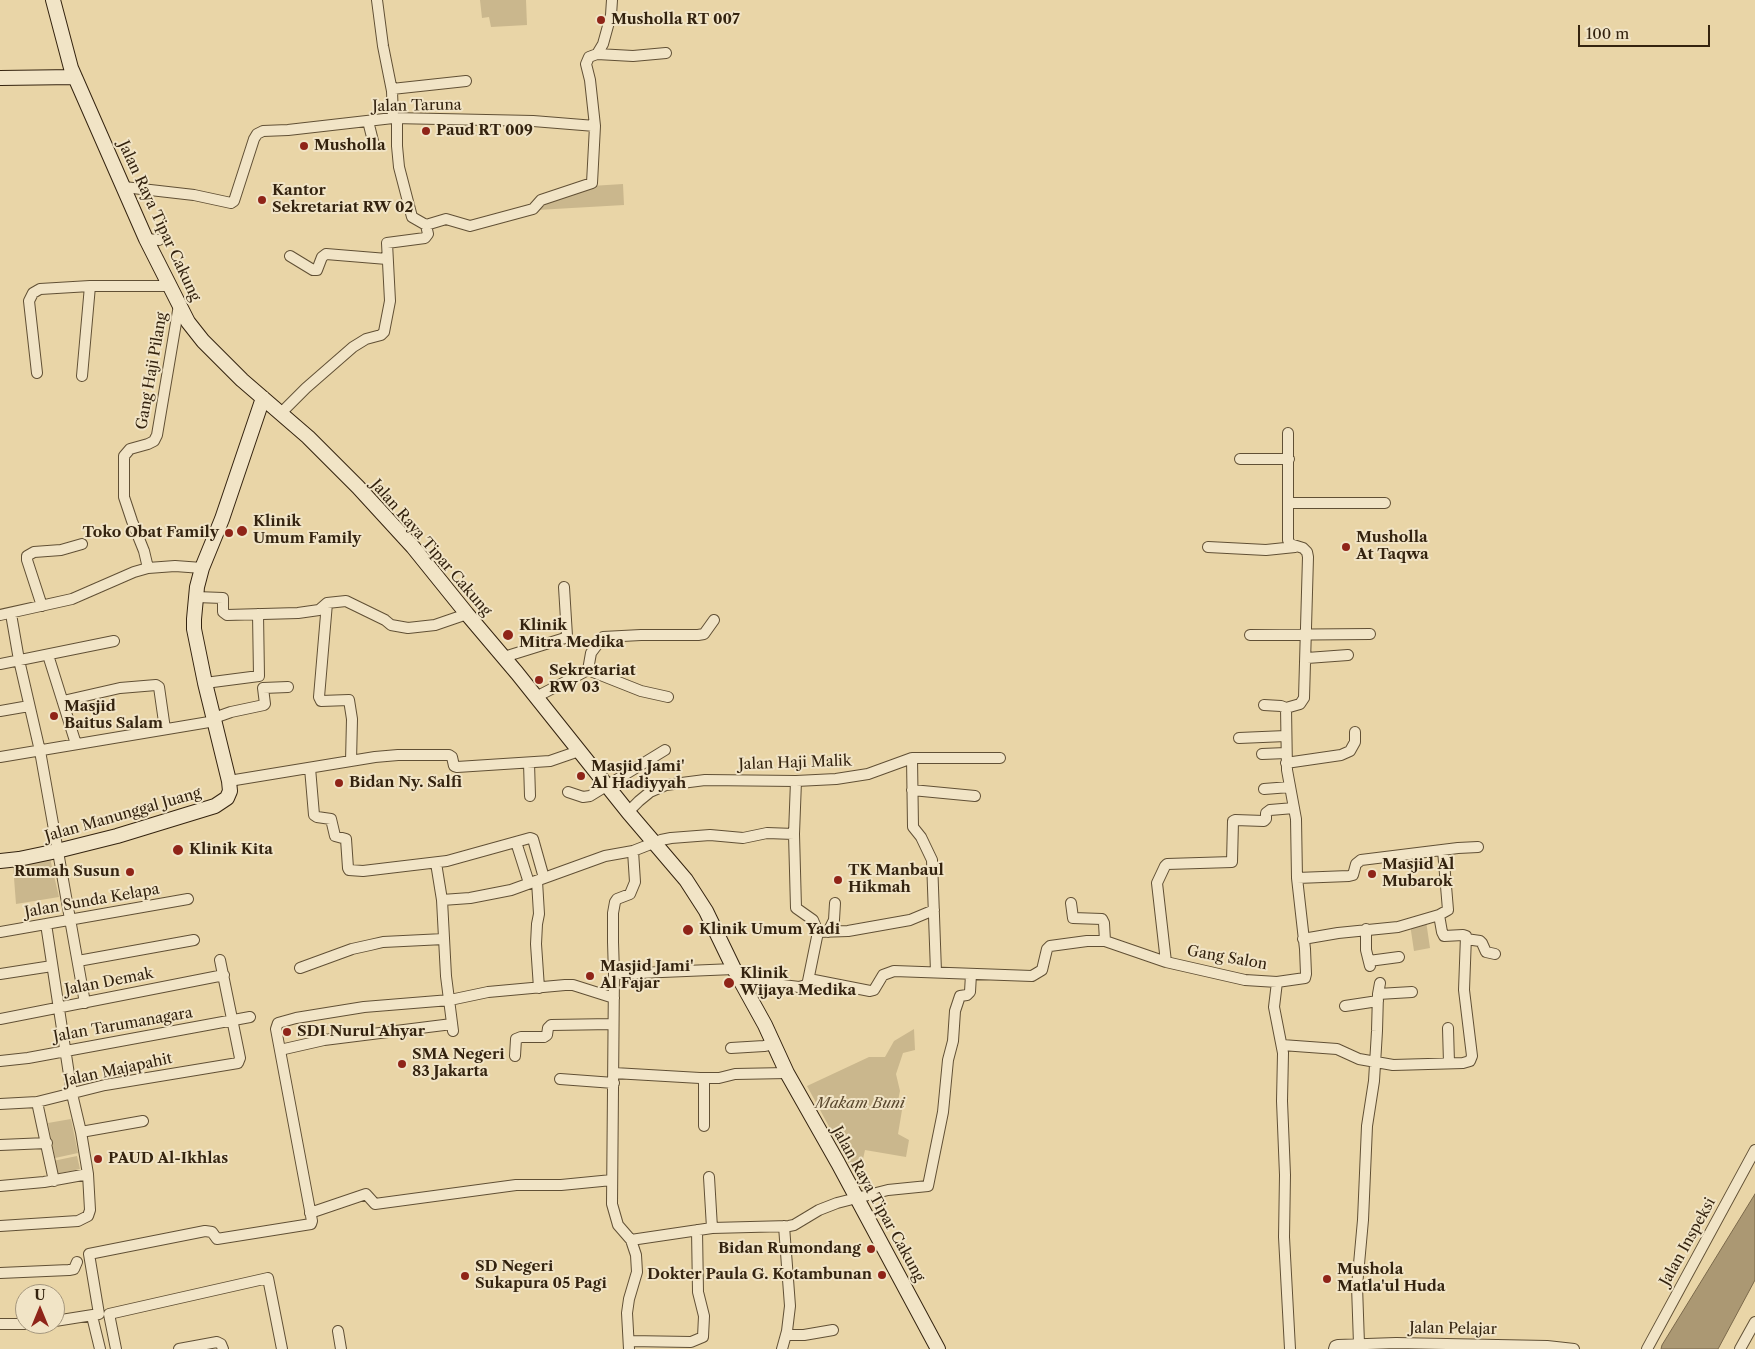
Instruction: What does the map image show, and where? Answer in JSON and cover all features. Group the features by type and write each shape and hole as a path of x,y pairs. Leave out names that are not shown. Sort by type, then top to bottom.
{"street":[{"name":"Jalan Raya Tipar Cakung","path":"53,0 71,68 124,187 152,240 169,286 188,322 203,341 242,380 308,437 381,511 504,657 606,786 686,880 706,911 787,1073 938,1349"},
{"path":"377,0 383,46 392,89 399,168 412,217 426,225 446,219 470,226 533,209 541,200 592,183 594,126 590,80 586,64 589,57 597,54 633,56 666,53"},
{"path":"597,54 607,34 612,0"},
{"path":"0,78 75,77"},
{"path":"392,89 466,81"},
{"name":"Jalan Taruna","path":"124,187 194,195 234,202 257,134 263,131 395,118 533,121 594,126"},
{"path":"368,121 374,145"},
{"path":"281,413 306,388 353,347 366,339 381,335 384,332 390,301 387,243 425,238 428,234 426,225"},
{"path":"290,256 313,270 320,268 322,257 326,254 387,259"},
{"path":"37,373 29,301 33,293 40,290 90,286 169,286"},
{"path":"82,376 90,286"},
{"name":"Gang Haji Pilang","path":"148,568 144,551 124,497 124,456 130,449 148,444 154,441 157,436 180,305"},
{"path":"263,398 222,520 202,568 196,597 194,629 229,781 375,757 423,754 451,755 454,766 457,768 554,760 579,751"},
{"path":"1288,433 1288,540 1295,547"},
{"path":"1240,459 1289,459"},
{"path":"1289,503 1385,503"},
{"path":"42,606 27,560 28,555 34,552 61,550 82,544"},
{"path":"1208,547 1266,550 1295,547 1303,548 1307,552 1307,634 1303,701 1300,704 1286,708 1264,705"},
{"path":"0,615 12,614 72,599 134,572 148,568 175,566 202,568"},
{"path":"504,657 567,636 564,587"},
{"path":"196,597 223,598 224,612 227,615 310,612 319,610 328,603 346,601 385,620 391,625 408,628 435,625 467,614"},
{"path":"328,603 319,697 321,701 349,700 352,719 351,762"},
{"path":"12,614 19,660 40,751 85,1003"},
{"path":"205,683 259,676 258,614"},
{"path":"588,670 591,653 603,637 698,635 704,634 714,620"},
{"path":"1250,635 1370,634"},
{"path":"0,664 114,641"},
{"path":"48,655 76,744"},
{"path":"1306,658 1348,655"},
{"path":"536,696 588,670 641,691 668,697"},
{"path":"63,701 120,688 156,685 159,688 165,729"},
{"path":"0,757 215,719 231,712 264,705 263,688 288,688"},
{"path":"0,711 29,706"},
{"name":"Gang Salon","path":"614,974 737,975 800,987 806,985 808,981 814,980 870,991 874,990 881,976 900,971 1032,976 1042,970 1047,949 1050,946 1088,941 1105,941 1166,962 1245,980 1277,982 1305,978 1297,878 1294,808 1286,758 1286,708"},
{"path":"1262,754 1286,758 1342,755 1350,751 1355,742 1355,732"},
{"path":"1239,738 1286,736"},
{"path":"568,792 587,797 665,750"},
{"path":"912,758 914,826 931,858 936,972"},
{"name":"Jalan Haji Malik","path":"628,812 650,792 666,785 705,780 796,781 856,777 912,758 1000,758"},
{"path":"529,763 530,796"},
{"path":"310,768 314,815 317,818 331,819 335,836 345,838 348,868 350,870 363,871 436,863 530,838 533,839 540,914 537,924 536,944 540,988"},
{"name":"Jalan Manunggal Juang","path":"0,862 57,851 117,836 215,806 227,798 230,791 229,781"},
{"path":"796,781 794,834 796,908 813,920 823,932"},
{"path":"1264,790 1290,787"},
{"path":"912,790 975,796"},
{"path":"1166,962 1158,883 1164,866 1167,864 1232,862 1233,821 1264,820 1266,819 1266,813 1270,810 1294,808"},
{"path":"442,900 470,898 511,890 605,856 633,852 661,840 682,836 710,835 743,838 767,833 794,834"},
{"path":"516,842 537,881"},
{"path":"1297,878 1353,875 1356,864 1361,860 1478,847"},
{"path":"1303,938 1398,927 1439,915 1448,910 1442,850"},
{"path":"633,852 635,882 630,894 617,899 614,907 613,942 614,1078 612,1204 618,1224 631,1240 636,1256 637,1272 628,1306 629,1345 691,1342 703,1337 704,1316 698,1292 697,1230"},
{"path":"280,1050 324,1040 453,1027 442,900 436,863"},
{"name":"Jalan Sunda Kelapa","path":"0,932 188,899"},
{"path":"808,981 823,932 834,920 834,903"},
{"path":"1071,903 1073,918 1102,919 1105,941"},
{"path":"823,932 848,931 910,920 934,910"},
{"path":"1282,1045 1337,1049 1359,1060 1393,1065 1448,1064 1470,1061 1472,1056 1464,990 1466,936 1444,936 1439,915"},
{"path":"0,1226 78,1221 88,1216 91,1202 88,1174 72,1094 46,924"},
{"path":"1366,930 1366,950 1369,963 1399,958"},
{"path":"300,968 352,949 383,942 444,939"},
{"path":"1466,939 1482,943 1486,952 1495,954"},
{"path":"78,960 194,940"},
{"path":"220,960 233,1020"},
{"path":"0,974 52,966"},
{"path":"631,1240 712,1228 794,1225 828,1206 888,1190 926,1188 930,1184 943,1112 955,1011 960,996 967,995 970,992 971,974"},
{"name":"Jalan Demak","path":"0,1019 224,976"},
{"path":"1277,982 1274,1015 1282,1045 1285,1175 1284,1238 1290,1349"},
{"path":"1359,1344 1358,1286 1364,1220 1367,1126 1375,1063 1380,983"},
{"path":"100,1349 89,1254 205,1231 212,1232 217,1239 308,1225 312,1221 276,1029 278,1022 364,1008 450,1000 488,992 540,988 573,986 614,998"},
{"path":"1345,1006 1412,992"},
{"name":"Jalan Tarumanagara","path":"0,1061 28,1058 250,1017"},
{"name":"Jalan Majapahit","path":"0,1104 37,1102 114,1084 238,1063 240,1060 233,1020"},
{"path":"515,1056 516,1038 544,1037 551,1026 613,1024"},
{"path":"1448,1028 1448,1064"},
{"path":"731,1048 774,1044"},
{"path":"560,1079 719,1078 735,1074 787,1073"},
{"path":"704,1078 704,1126"},
{"path":"37,1102 54,1181"},
{"path":"81,1132 143,1121"},
{"path":"0,1145 47,1143"},
{"name":"Jalan Inspeksi","path":"1647,1349 1755,1150"},
{"path":"0,1186 54,1181 88,1174"},
{"path":"709,1177 712,1228"},
{"path":"310,1213 366,1194 375,1204 516,1185 561,1185 612,1180"},
{"path":"782,1349 790,1306 784,1226"},
{"path":"0,1273 73,1266"},
{"path":"116,1349 109,1314 268,1278 282,1349"},
{"path":"65,1320 96,1315"},
{"path":"1740,1349 1755,1322"},
{"path":"0,1324 15,1324"},
{"path":"786,1335 804,1335 833,1330"},
{"path":"338,1331 341,1349"},
{"path":"179,1349 217,1342 221,1344 222,1349"},
{"name":"Jalan Pelajar","path":"1334,1349 1338,1345 1359,1344 1396,1346 1547,1346 1574,1349"}],"green space":[{"path":"480,0 526,0 527,25 491,27 489,17 482,18"},
{"path":"623,184 624,205 537,210 544,201 591,186"},
{"path":"50,858 59,897 16,904 13,865"},
{"path":"1426,921 1430,948 1414,951 1410,924"},
{"name":"Makam Buni","path":"914,1029 915,1050 903,1053 896,1074 900,1091 897,1106 902,1110 898,1134 909,1140 906,1157 865,1150 861,1168 851,1167 807,1086 869,1057 885,1057 894,1041"},
{"path":"71,1119 78,1153 55,1158 48,1123"},
{"path":"77,1156 80,1169 55,1174 53,1161"}],"shaded area":[{"path":"1755,1194 1755,1280 1718,1349 1661,1349 1662,1345"}],"place":[{"name":"Musholla RT 007","path":"601,20"},
{"name":"Paud RT 009","path":"426,131"},
{"name":"Musholla","path":"304,146"},
{"name":"Kantor Sekretariat RW 02","path":"262,200"},
{"name":"Klinik Umum Family","path":"242,531"},
{"name":"Toko Obat Family","path":"229,533"},
{"name":"Musholla At Taqwa","path":"1346,547"},
{"name":"Klinik Mitra Medika","path":"508,635"},
{"name":"Sekretariat RW 03","path":"539,680"},
{"name":"Masjid Baitus Salam","path":"54,716"},
{"name":"Masjid Jami' Al Hadiyyah","path":"581,776"},
{"name":"Bidan Ny. Salfi","path":"339,783"},
{"name":"Klinik Kita","path":"178,850"},
{"name":"Rumah Susun","path":"130,872"},
{"name":"Masjid Al Mubarok","path":"1372,874"},
{"name":"TK Manbaul Hikmah","path":"838,880"},
{"name":"Klinik Umum Yadi","path":"688,930"},
{"name":"Masjid Jami' Al Fajar","path":"590,976"},
{"name":"Klinik Wijaya Medika","path":"729,983"},
{"name":"SDI Nurul Ahyar","path":"287,1032"},
{"name":"SMA Negeri 83 Jakarta","path":"402,1064"},
{"name":"PAUD Al-Ikhlas","path":"98,1159"},
{"name":"Bidan Rumondang","path":"871,1249"},
{"name":"Dokter Paula G. Kotambunan","path":"882,1275"},
{"name":"SD Negeri Sukapura 05 Pagi","path":"465,1276"},
{"name":"Mushola Matla'ul Huda","path":"1327,1279"}]}
